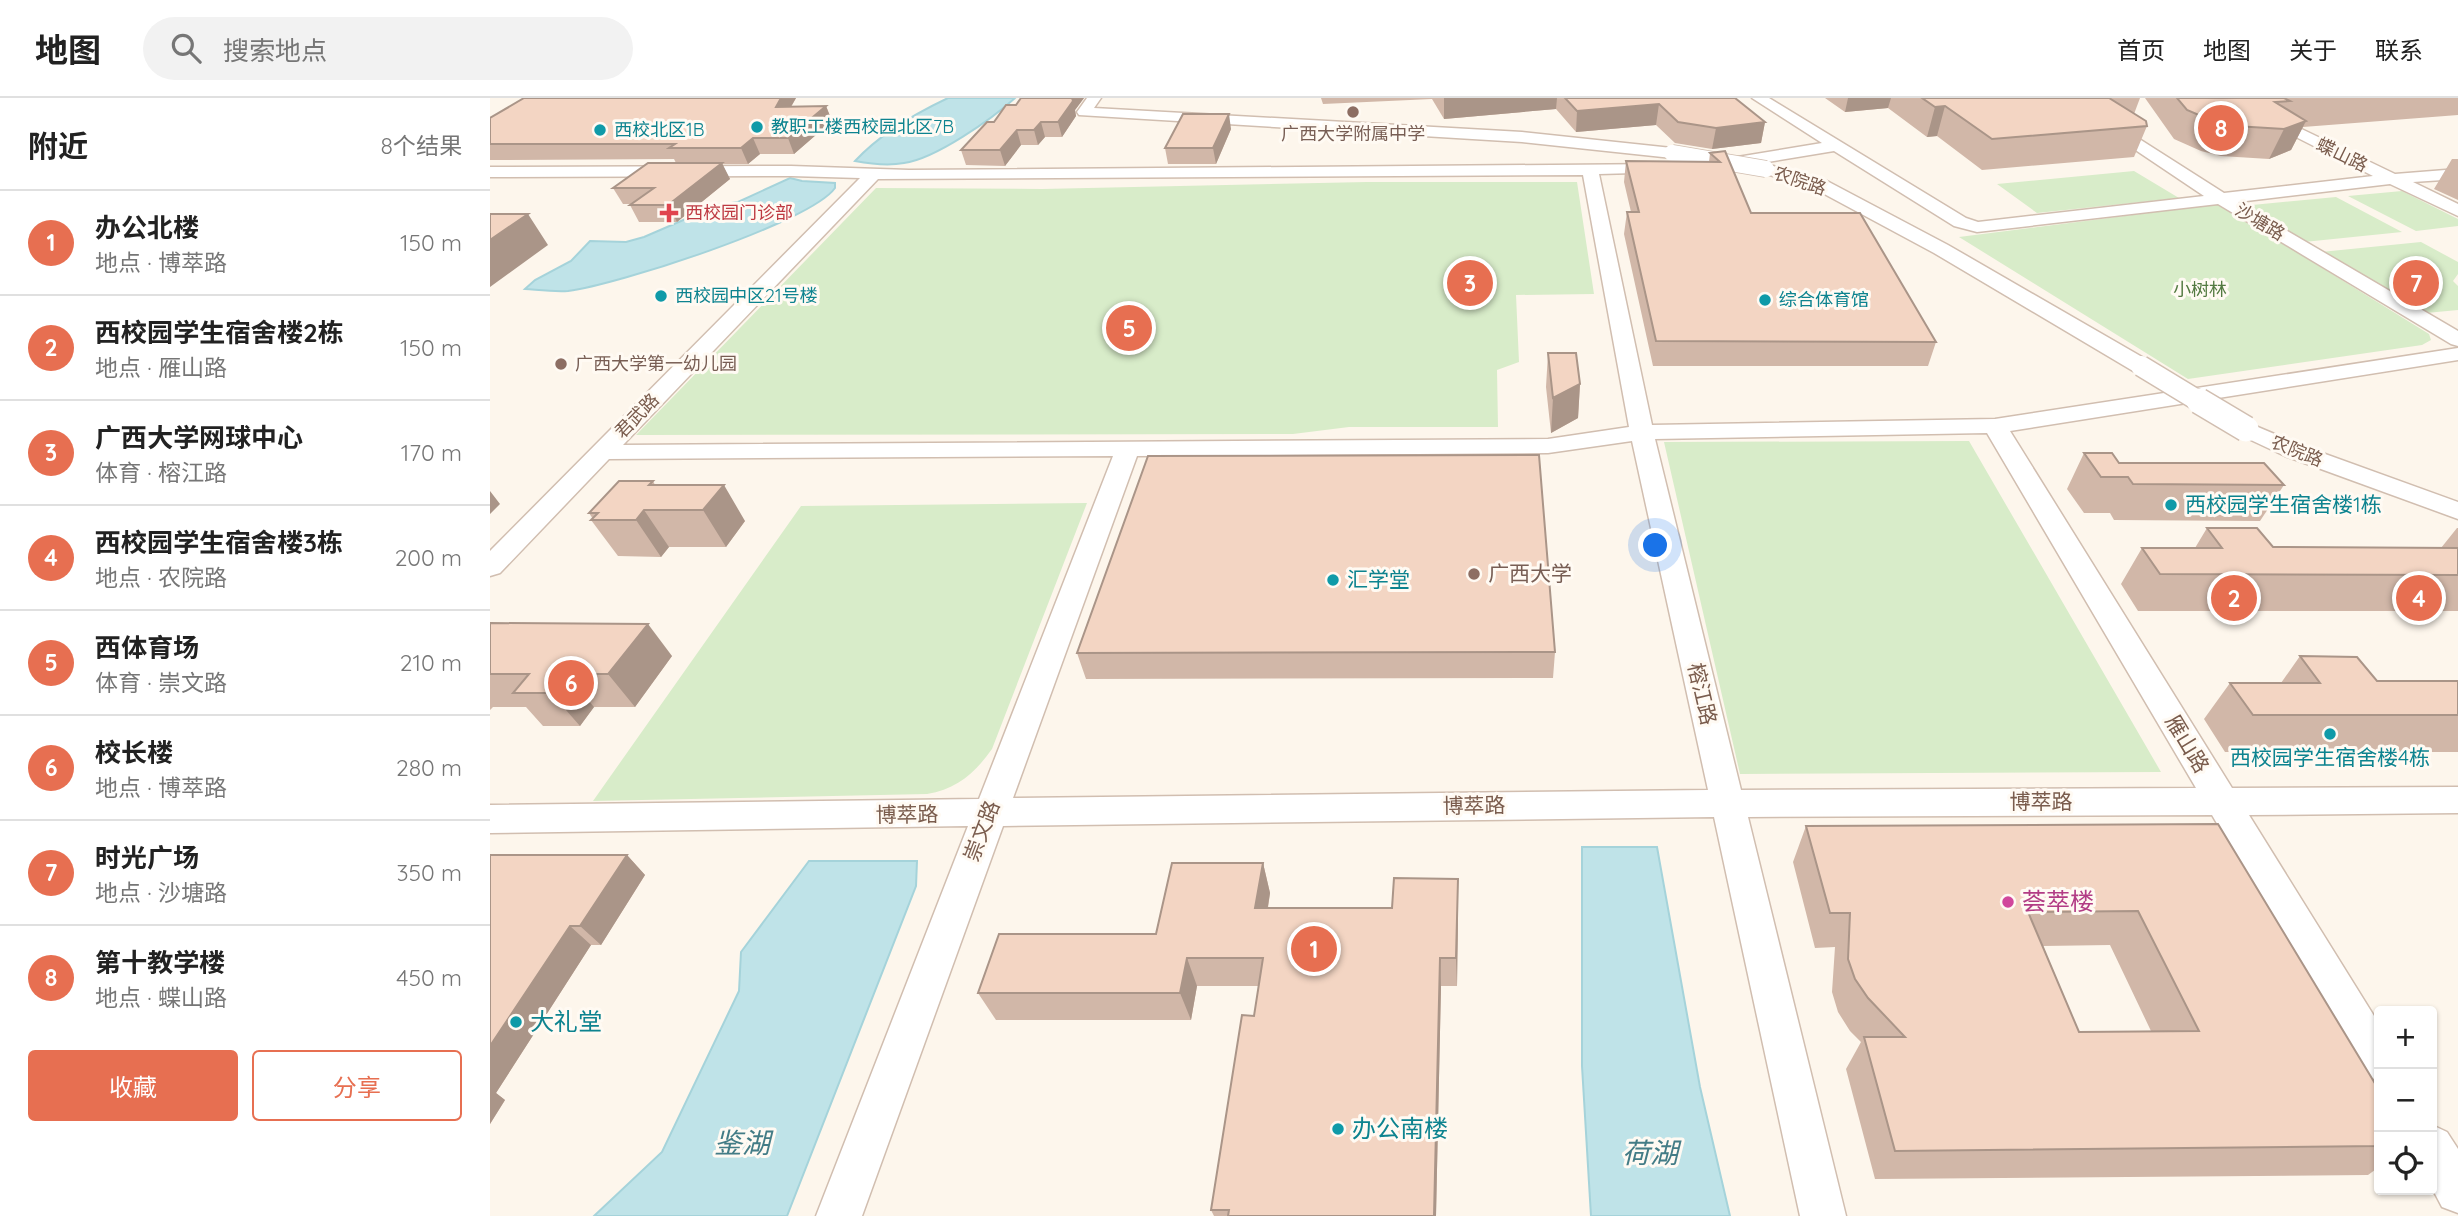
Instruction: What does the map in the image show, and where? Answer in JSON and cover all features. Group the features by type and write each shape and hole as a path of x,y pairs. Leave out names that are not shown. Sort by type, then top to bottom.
{"street":[{"name":"农院路","path":"1094,98 1084,112 1429,152 1560,140 1672,153 1766,169 1821,185 1941,249 2246,429 2294,451 2458,511"},
{"path":"1759,98 1960,222 1978,227 2392,179 2458,174"},
{"name":"沙塘路","path":"2065,98 2458,350"},
{"name":"蝶山路","path":"2226,98 2458,211"},
{"path":"490,172 790,171 873,175 1429,152 1590,169 1679,169 1834,146"},
{"name":"榕江路","path":"1590,169 1642,432 1823,1216"},
{"name":"君武路","path":"490,567 873,175"},
{"path":"603,452 1548,446 1642,432 1994,426 2458,350"},
{"name":"雁山路","path":"1994,426 2374,1053"},
{"name":"崇文路","path":"839,1216 1128,447"},
{"name":"博萃路","path":"490,819 1512,805 2458,800"},
{"path":"2437,1155 2458,1191"}],"green space":[{"path":"2134,171 2179,198 2037,213 1997,184"},
{"path":"1367,182 1577,182 1594,294 1516,295 1519,362 1497,370 1498,427 1349,427 1293,434 636,435 876,188 1042,189"},
{"path":"2402,191 2458,219 2458,226 2416,231 2348,196"},
{"path":"2336,197 2402,232 2304,242 2242,206"},
{"name":"小树林","path":"2219,204 2429,334 2431,340 2422,345 2188,379 1959,237"},
{"path":"2421,242 2458,262 2458,274 2453,281 2458,286 2458,310 2426,313 2321,252"},
{"path":"1969,441 2161,772 1740,774 1664,442"},
{"path":"1087,503 992,749 972,772 956,784 927,794 593,801 801,506"}],"water":[{"path":"948,98 1015,98 962,137 917,160 892,164 855,161 898,125"},
{"path":"790,178 835,183 835,188 818,202 789,218 667,265 568,291 525,289 535,280 571,261 590,241 626,242 644,237 718,205 738,202"},
{"name":"荷湖","path":"1582,847 1657,847 1700,1087 1730,1216 1591,1216 1582,1066"},
{"name":"鉴湖","path":"809,861 917,861 916,886 787,1216 594,1216 662,1152 739,991 741,952"}],"building":[{"path":"524,98 781,98 776,107 826,106 788,138 753,138 741,148 669,148 675,144 490,144 490,118"},
{"path":"1021,98 1072,98 1073,101 1058,122 1041,122 1034,130 1017,130 1000,150 961,150 987,122 994,122 1006,105 1016,105"},
{"path":"1565,98 1735,98 1765,122 1716,128 1678,122 1659,104 1577,111"},
{"path":"1922,98 2109,98 2146,121 2147,126 1992,139 1945,106 1935,107"},
{"path":"2177,98 2284,98 2290,101 2275,102 2306,121 2284,129 2235,126 2215,122 2187,110"},
{"path":"1183,114 1229,114 1213,148 1165,148"},
{"name":"综合体育馆","path":"1725,151 1751,213 1860,213 1936,342 1656,341 1627,212 1639,212 1626,161 1720,162 1710,153"},
{"path":"648,163 722,163 668,205 630,205 654,188 613,188"},
{"path":"490,214 528,214 490,240"},
{"path":"1548,353 1576,353 1580,384 1553,398"},
{"path":"2084,453 2112,453 2119,463 2264,463 2284,485 2133,484 2128,477 2101,477"},
{"name":"汇学堂","path":"1539,455 1555,652 1077,653 1148,456"},
{"path":"619,481 653,481 649,485 724,485 703,510 644,510 636,520 591,520 598,513 589,513"},
{"path":"2207,528 2257,528 2273,547 2458,548 2458,575 2160,574 2142,548 2222,548"},
{"path":"490,623 648,624 608,674 566,674 551,693 513,693 529,674 490,674"},
{"path":"2300,656 2357,657 2377,681 2458,681 2458,715 2253,715 2230,683 2320,683"},
{"path":"2218,824 2374,1082 2374,1146 1895,1151 1864,1037 1905,1037 1868,998 1855,979 1848,959 1850,913 1830,913 1806,826","holes":["2138,911 2199,1031 2079,1032 2028,912"]},
{"path":"490,855 627,855 580,926 570,926 490,1046"},
{"path":"1172,863 1263,863 1255,908 1392,908 1394,878 1458,879 1456,958 1440,958 1434,1216 1228,1216 1229,1210 1211,1210 1242,1015 1254,1016 1263,958 1187,958 1180,993 978,993 999,934 1156,934"}],"place":[{"name":"广西大学附属中学","path":"1353,112"},
{"name":"教职工楼西校园北区7B","path":"757,127"},
{"name":"第十教学楼","path":"2221,128"},
{"name":"西校北区1B","path":"600,130"},
{"name":"西校园门诊部","path":"669,213"},
{"name":"广西大学网球中心","path":"1470,283"},
{"name":"时光广场","path":"2416,283"},
{"name":"西校园中区21号楼","path":"661,296"},
{"name":"综合体育馆","path":"1765,300"},
{"name":"西体育场","path":"1129,328"},
{"name":"广西大学第一幼儿园","path":"561,364"},
{"name":"西校园学生宿舍楼1栋","path":"2171,505"},
{"name":"广西大学","path":"1474,574"},
{"name":"汇学堂","path":"1333,580"},
{"name":"西校园学生宿舍楼2栋","path":"2234,598"},
{"name":"西校园学生宿舍楼3栋","path":"2419,598"},
{"name":"校长楼","path":"571,683"},
{"name":"西校园学生宿舍楼4栋","path":"2330,734"},
{"name":"荟萃楼","path":"2008,902"},
{"name":"办公北楼","path":"1314,949"},
{"name":"大礼堂","path":"516,1022"},
{"name":"办公南楼","path":"1338,1129"}]}
